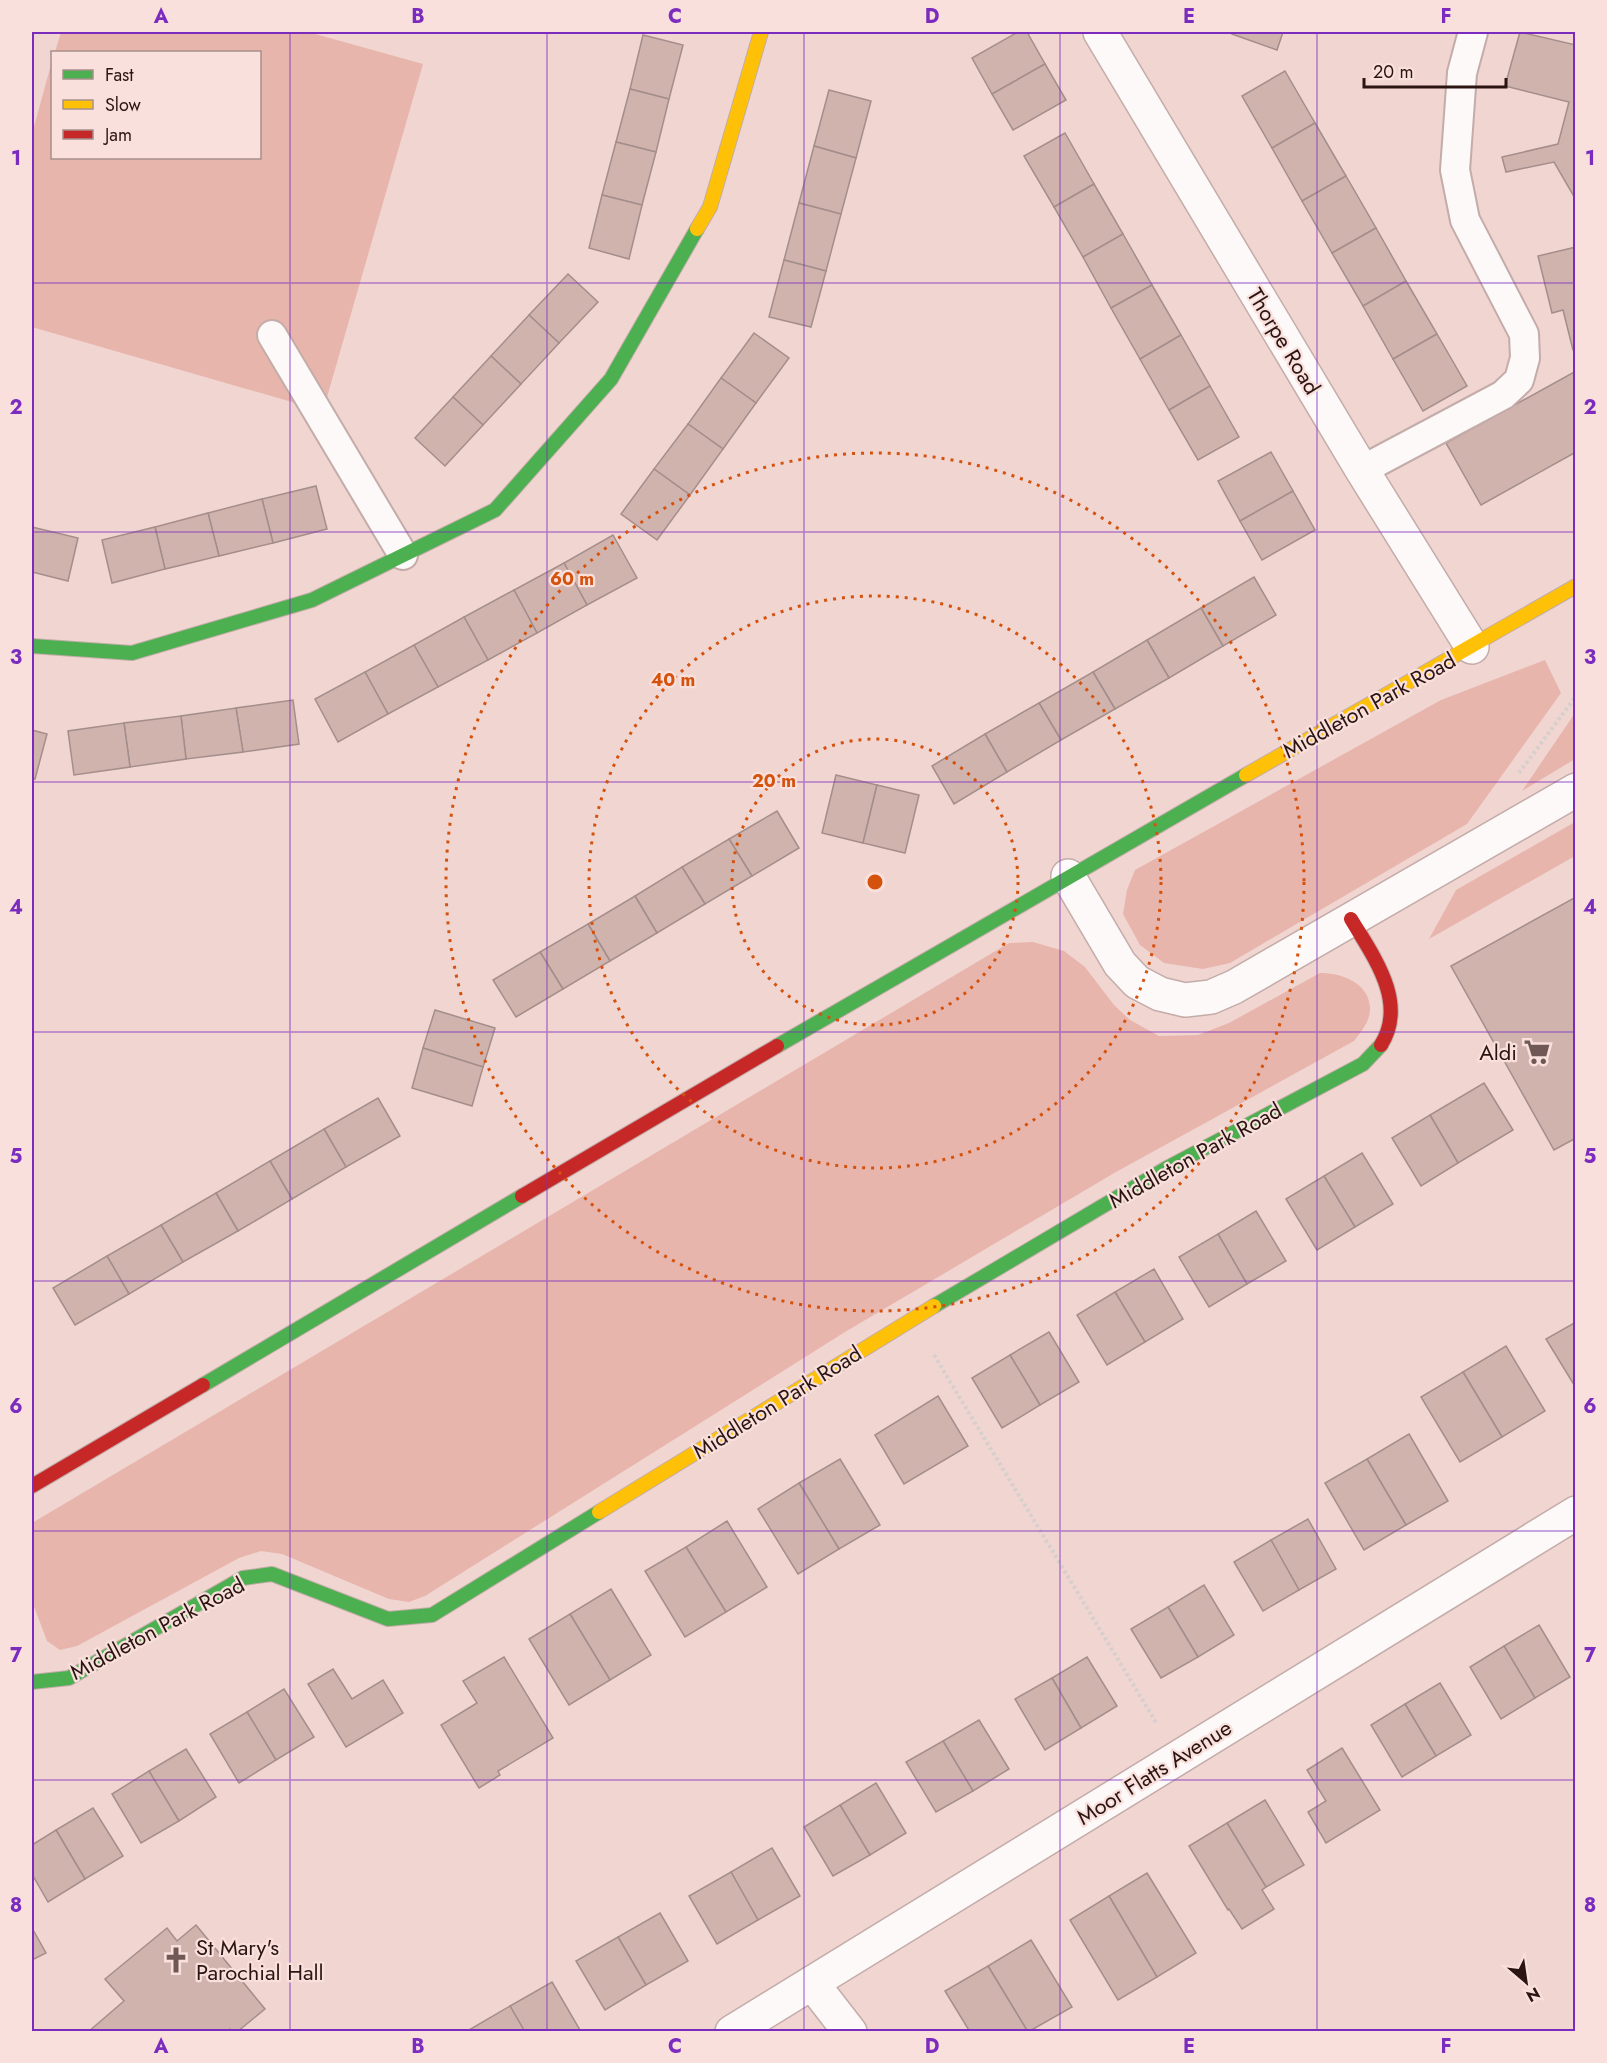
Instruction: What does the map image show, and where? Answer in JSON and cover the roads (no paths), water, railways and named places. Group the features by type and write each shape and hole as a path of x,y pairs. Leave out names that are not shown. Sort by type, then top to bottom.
{"street":[{"path":"32,646 132,653 312,600 495,510 611,379 710,207 761,32"},
{"name":"Thorpe Road","path":"1100,32 1362,470 1472,647"},
{"name":"Middleton Park Road","path":"32,1486 1068,876 1472,647 1575,586"},
{"path":"1068,876 1120,964 1137,982 1160,994 1185,1000 1210,997 1234,987 1575,790"},
{"name":"Middleton Park Road","path":"32,1682 69,1678 243,1578 272,1574 388,1619 432,1615 912,1319 1167,1168 1363,1064 1384,1041 1392,1015 1388,984 1351,919"},
{"name":"Moor Flatts Avenue","path":"732,2031 1575,1513"},
{"path":"812,1983 850,2031"}],"lane":[{"path":"1362,470 1503,395 1519,380 1525,358 1524,334 1465,220 1455,170 1462,73 1473,32"},
{"path":"272,335 403,555"}],"place":[{"name":"Aldi","path":"1537,1052"},
{"name":"St Mary's Parochial Hall","path":"176,1960"}]}
